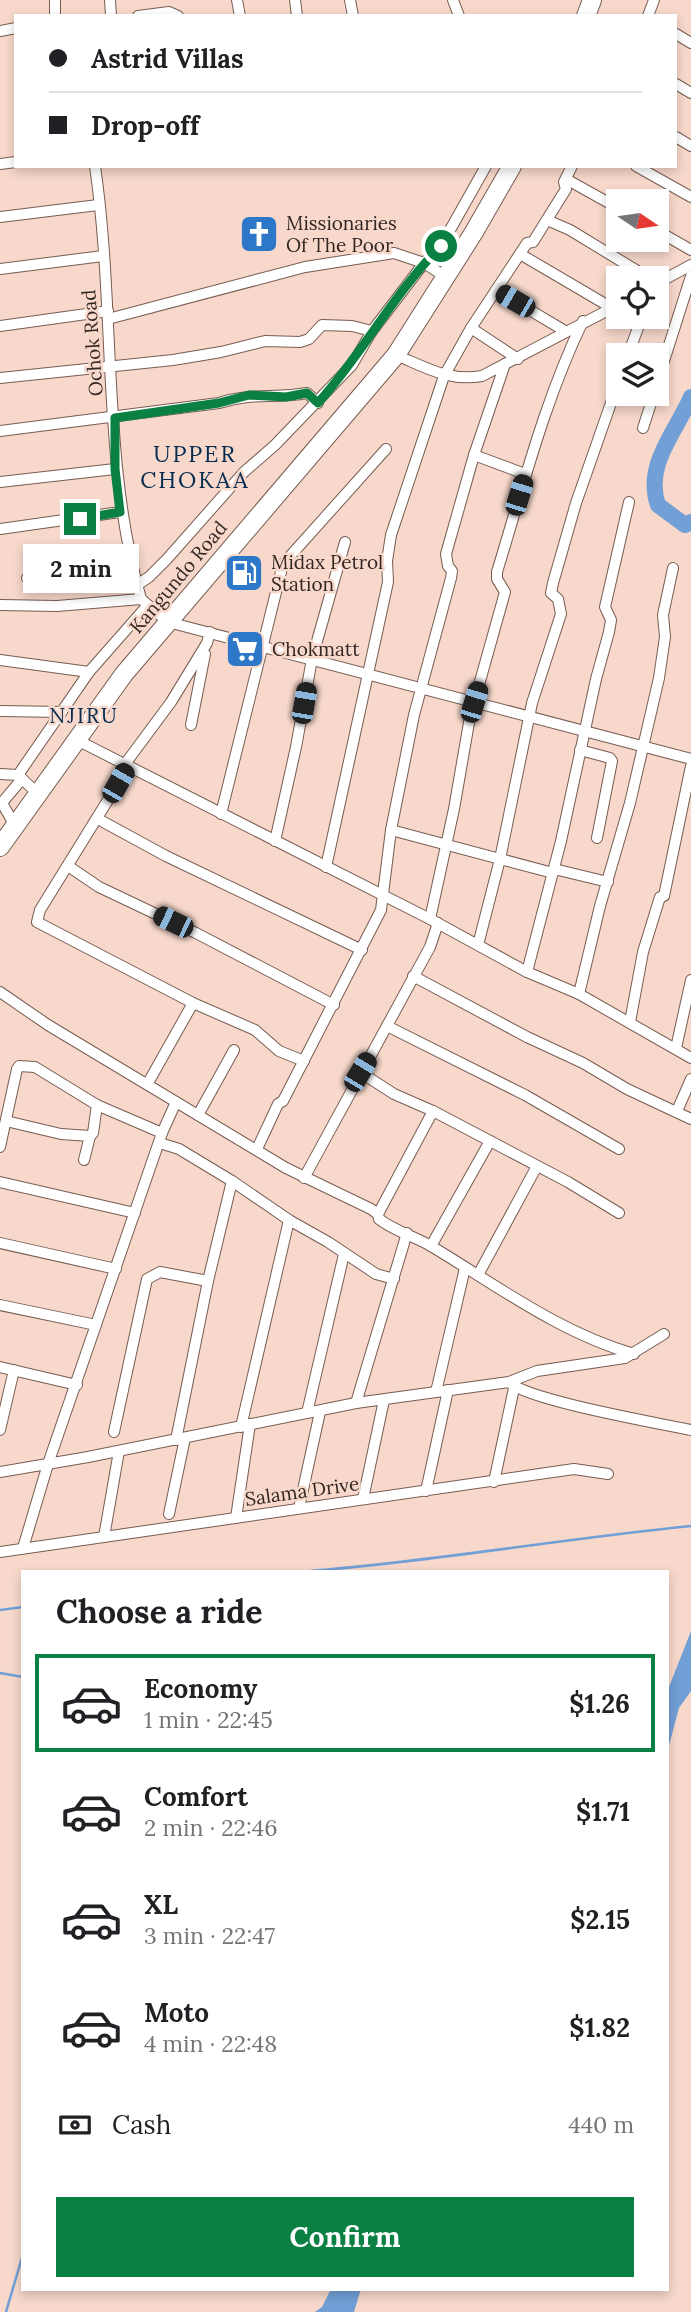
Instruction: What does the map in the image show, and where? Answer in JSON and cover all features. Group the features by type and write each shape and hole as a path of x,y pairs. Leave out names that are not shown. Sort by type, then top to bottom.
{"highway":[{"name":"Kangundo Road","path":"0,846 124,674 396,355 511,168"}],"street":[{"path":"166,0 174,14"},
{"name":"Ochok Road","path":"95,168 115,418 115,469 120,512 131,563 144,603"},
{"path":"136,585 149,578 244,472 318,403 352,365 372,331 424,263 441,246 485,168"},
{"path":"326,867 388,582 387,561 391,535 444,376 471,328 527,243 533,242 547,220 566,188 566,179 571,168"},
{"path":"640,168 691,197"},
{"path":"566,179 606,201"},
{"path":"0,217 98,205"},
{"path":"547,220 570,230 629,266"},
{"path":"669,237 691,250"},
{"path":"0,326 108,315 311,266 394,253 424,263 446,276"},
{"path":"520,254 606,301"},
{"path":"0,269 103,256"},
{"path":"669,277 691,265"},
{"path":"669,345 691,276"},
{"path":"496,290 565,331"},
{"path":"396,355 444,376 473,377 490,373 606,310"},
{"path":"304,1178 430,947 446,844 474,702 505,592 497,579 497,572 554,387 583,321"},
{"path":"0,378 197,356 265,341 300,342 309,339 321,325 352,326 372,331"},
{"path":"471,328 517,359"},
{"path":"257,1149 381,910 391,830 421,687 451,578 446,554 474,455 505,364"},
{"path":"0,431 219,403 249,395 286,397 307,393 318,403"},
{"path":"478,944 500,859 529,716 561,614 558,599 551,593 564,543 610,406"},
{"path":"643,428 650,406"},
{"path":"221,814 283,564 386,449"},
{"path":"474,455 525,474"},
{"path":"0,482 115,469"},
{"path":"527,972 609,632 611,620 606,607 629,502"},
{"path":"0,529 120,512"},
{"path":"275,841 312,659 345,542"},
{"path":"27,578 131,563"},
{"path":"579,994 630,803 659,678 665,637 663,615 673,568"},
{"path":"15,826 1,804 89,672 144,603"},
{"path":"0,606 144,603 168,622 691,759"},
{"path":"191,725 209,632"},
{"path":"207,643 171,702 127,765 98,819 40,910 37,922 193,1003 255,1030 279,1051 304,1061"},
{"path":"0,660 89,672"},
{"path":"0,711 62,712"},
{"path":"75,739 434,921 527,972 579,994 691,1058"},
{"path":"580,750 610,758 612,761 597,838"},
{"path":"630,1022 643,951 660,897 664,896 676,848 691,766"},
{"path":"0,774 20,777 37,793"},
{"path":"98,819 166,856 362,950"},
{"path":"391,830 500,859 608,882"},
{"path":"68,866 99,887 184,927 334,1005"},
{"path":"413,976 547,1048 583,1063 627,1089 691,1119"},
{"path":"676,1048 691,980"},
{"path":"0,992 48,1025 304,1178 342,1193 379,1214 382,1221 430,1246 565,1327 610,1348 634,1354"},
{"path":"148,1083 193,1003"},
{"path":"387,1027 525,1096 619,1149"},
{"path":"198,1115 234,1050"},
{"path":"0,1147 17,1069 19,1066 35,1066 97,1105 161,1138 232,1181 376,1274 394,1279"},
{"path":"360,1072 394,1094 490,1141 619,1213"},
{"path":"677,1111 691,1079"},
{"path":"23,1548 48,1464 161,1138 176,1102"},
{"path":"83,1160 93,1133 97,1105"},
{"path":"379,1214 433,1111"},
{"path":"6,1121 61,1134 90,1136"},
{"path":"430,1246 490,1141"},
{"path":"478,1275 537,1166"},
{"path":"169,1514 208,1281 232,1181"},
{"path":"0,1182 135,1213"},
{"path":"236,1518 256,1354 289,1220"},
{"path":"356,1403 407,1233"},
{"path":"0,1243 116,1269"},
{"path":"307,1413 344,1254"},
{"path":"436,1392 465,1268"},
{"path":"114,1432 147,1279 160,1272 208,1281"},
{"path":"0,1305 96,1325"},
{"path":"495,1482 511,1385 528,1373 625,1358 664,1334"},
{"path":"0,1367 77,1385"},
{"path":"0,1430 14,1370"},
{"path":"0,1472 356,1403 448,1390 511,1385 543,1397 691,1430"},
{"path":"426,1491 448,1390"},
{"path":"363,1499 384,1400"},
{"path":"299,1508 320,1412"},
{"path":"104,1537 119,1451"},
{"name":"Salama Drive","path":"0,1552 582,1469 608,1474"}],"water":[{"path":"691,1631 691,1691 679,1708 669,1746 669,1687"},
{"path":"330,2291 360,2291 354,2312 315,2312 322,2307"}],"waterway":[{"path":"691,397 658,462 655,476 658,505 685,525 691,522"},
{"path":"319,1570 691,1526"},
{"path":"0,1610 21,1607"},
{"path":"0,1673 21,1677"},
{"path":"6,2312 21,2261"}],"place":[{"name":"Missionaries Of The Poor","path":"259,234"},
{"name":"Midax Petrol Station","path":"244,573"},
{"name":"Chokmatt","path":"245,649"}],"district":[{"name":"UPPER CHOKAA","path":"195,467"},
{"name":"NJIRU","path":"84,716"}],"route":[{"path":"80,519 120,512 115,469 115,418 219,403 249,395 272,394 286,397 307,393 318,403 352,365 372,331 424,263 441,246"}]}
